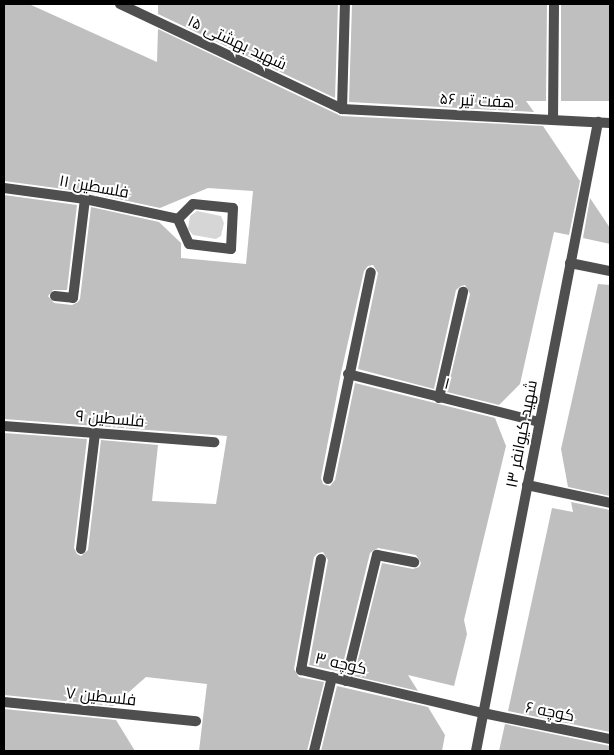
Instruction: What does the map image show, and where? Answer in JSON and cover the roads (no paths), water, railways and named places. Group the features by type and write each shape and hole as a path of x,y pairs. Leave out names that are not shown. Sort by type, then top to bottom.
{"street":[{"name":"شهید بهشتی ۱۵","path":"120,4 136,7 342,109"},
{"path":"342,109 345,4"},
{"path":"553,120 554,4"},
{"name":"هفت تیر ۵۶","path":"342,109 610,123"},
{"name":"شهید کیوانفر ۱۳","path":"476,751 598,122"},
{"name":"فلسطین ۱۱","path":"4,188 85,199 178,219"},
{"path":"55,296 73,298 85,199"},
{"path":"192,204 234,208 231,249 188,244 178,219 192,204"},
{"path":"570,263 610,271"},
{"path":"328,479 348,374 371,272"},
{"path":"439,398 463,292"},
{"name":"۱","path":"348,374 540,422"},
{"name":"فلسطین ۹","path":"4,426 214,442"},
{"path":"81,549 95,433"},
{"path":"527,485 610,503"},
{"path":"346,681 377,555 414,562"},
{"name":"کوچه ۳","path":"321,559 301,670 483,713"},
{"path":"314,751 332,677"},
{"name":"فلسطین ۷","path":"4,702 196,721"},
{"name":"کوچه ۶","path":"483,713 610,739"}]}
